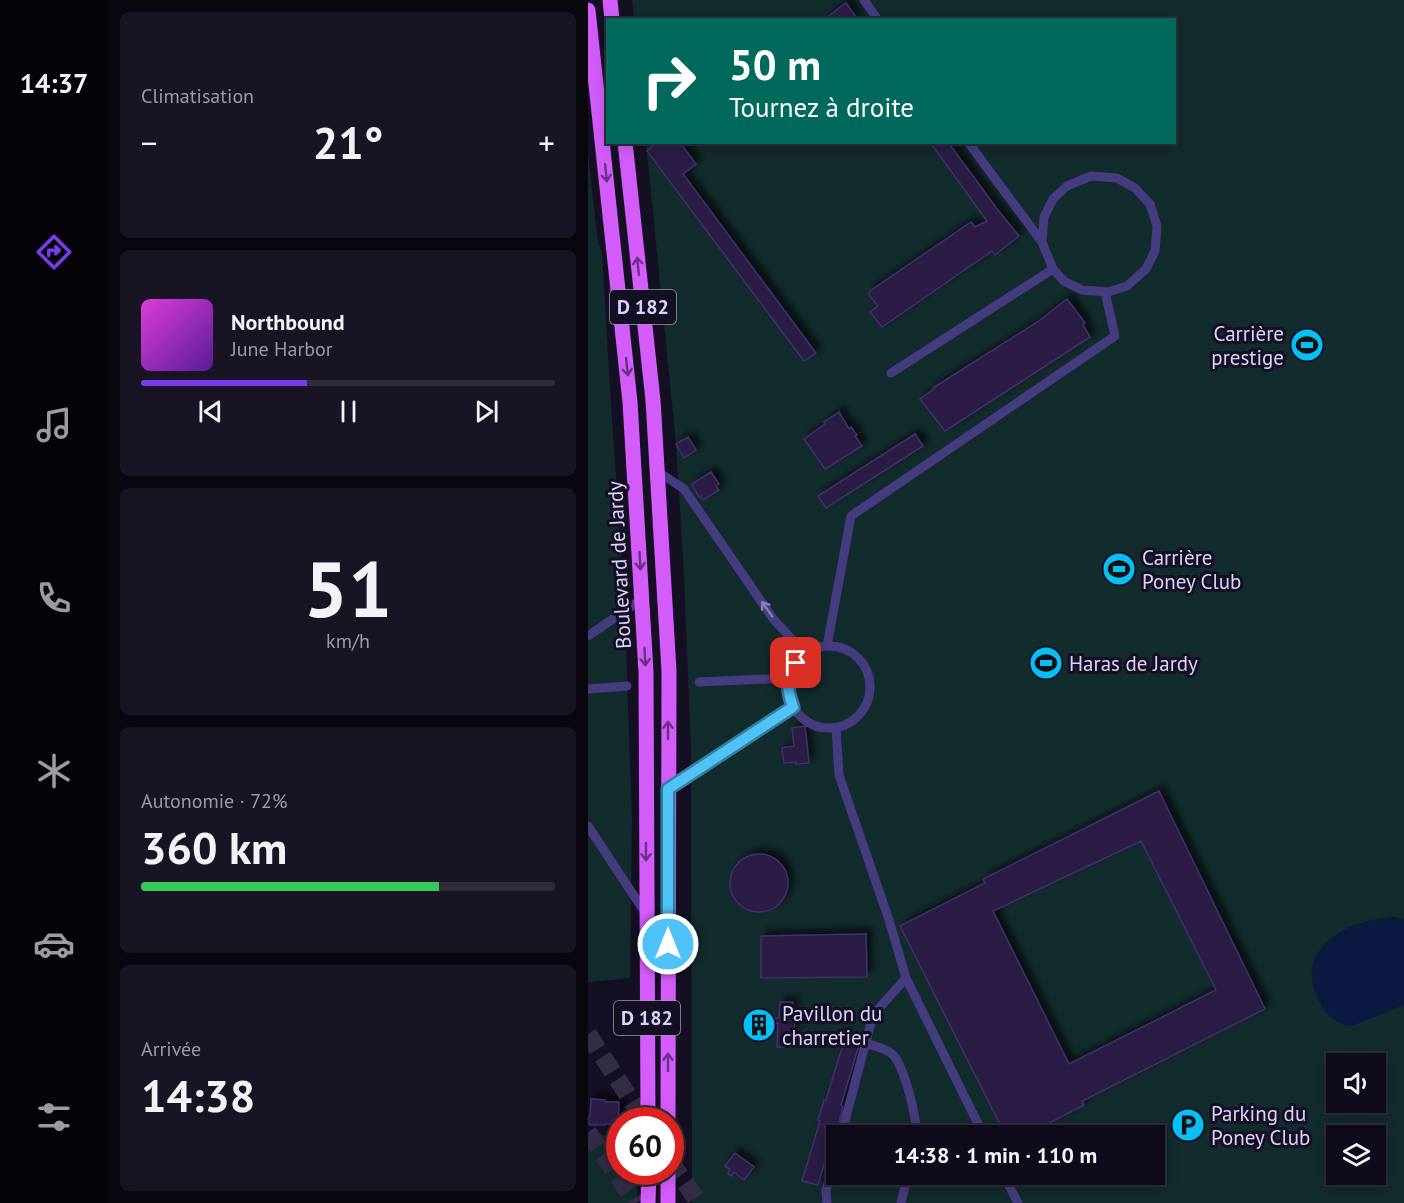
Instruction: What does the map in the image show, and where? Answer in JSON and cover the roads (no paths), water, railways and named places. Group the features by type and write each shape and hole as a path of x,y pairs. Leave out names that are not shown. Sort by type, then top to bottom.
{"main road":[{"path":"610,0 612,18"},
{"name":"Boulevard de Jardy","path":"588,10 630,402 646,672 648,1107"},
{"name":"Boulevard de Jardy","path":"625,144 653,400 669,671 668,1107"},
{"path":"648,1185 648,1203"},
{"path":"668,1185 668,1203"}],"lane":[{"path":"864,0 877,18"},
{"path":"969,144 1042,242 1053,269 1064,281 1082,290 1105,292 1127,285 1146,269 1155,251 1157,226 1150,204 1135,188 1117,178 1091,176 1067,186 1053,199 1044,217 1042,242"},
{"path":"891,373 1053,269"},
{"path":"827,646 851,516 1114,336 1105,292"},
{"path":"657,471 684,489 774,620 805,653"},
{"path":"588,636 642,599"},
{"path":"827,646 842,647 854,654 865,665 871,681 869,700 862,712 849,724 836,728 817,727 804,720 793,707 788,693 789,678 796,663 805,653 827,646"},
{"path":"699,682 789,678"},
{"path":"588,689 627,686"},
{"path":"668,789 793,707"},
{"path":"836,728 839,775 889,920 906,978 979,1125"},
{"path":"588,826 646,916"},
{"path":"844,1125 873,1015 906,978"},
{"path":"865,1044 890,1052 899,1062 916,1125"},
{"path":"827,1203 828,1185"},
{"path":"901,1203 905,1185"},
{"path":"1009,1185 1018,1203"}],"water":[{"path":"1393,917 1404,919 1404,1005 1352,1026 1338,1022 1331,1018 1316,995 1312,969 1316,957 1328,941 1345,929 1365,922"}],"tunnel":[{"path":"588,1034 636,1107"},
{"path":"588,1132 636,1203"},
{"path":"684,1181 699,1203"}],"place":[{"name":"Carrière prestige","path":"1307,345"},
{"name":"Carrière Poney Club","path":"1119,569"},
{"name":"Haras de Jardy","path":"1046,663"},
{"name":"Pavillon du charretier","path":"759,1025"},
{"name":"Parking du Poney Club","path":"1188,1125"}]}
